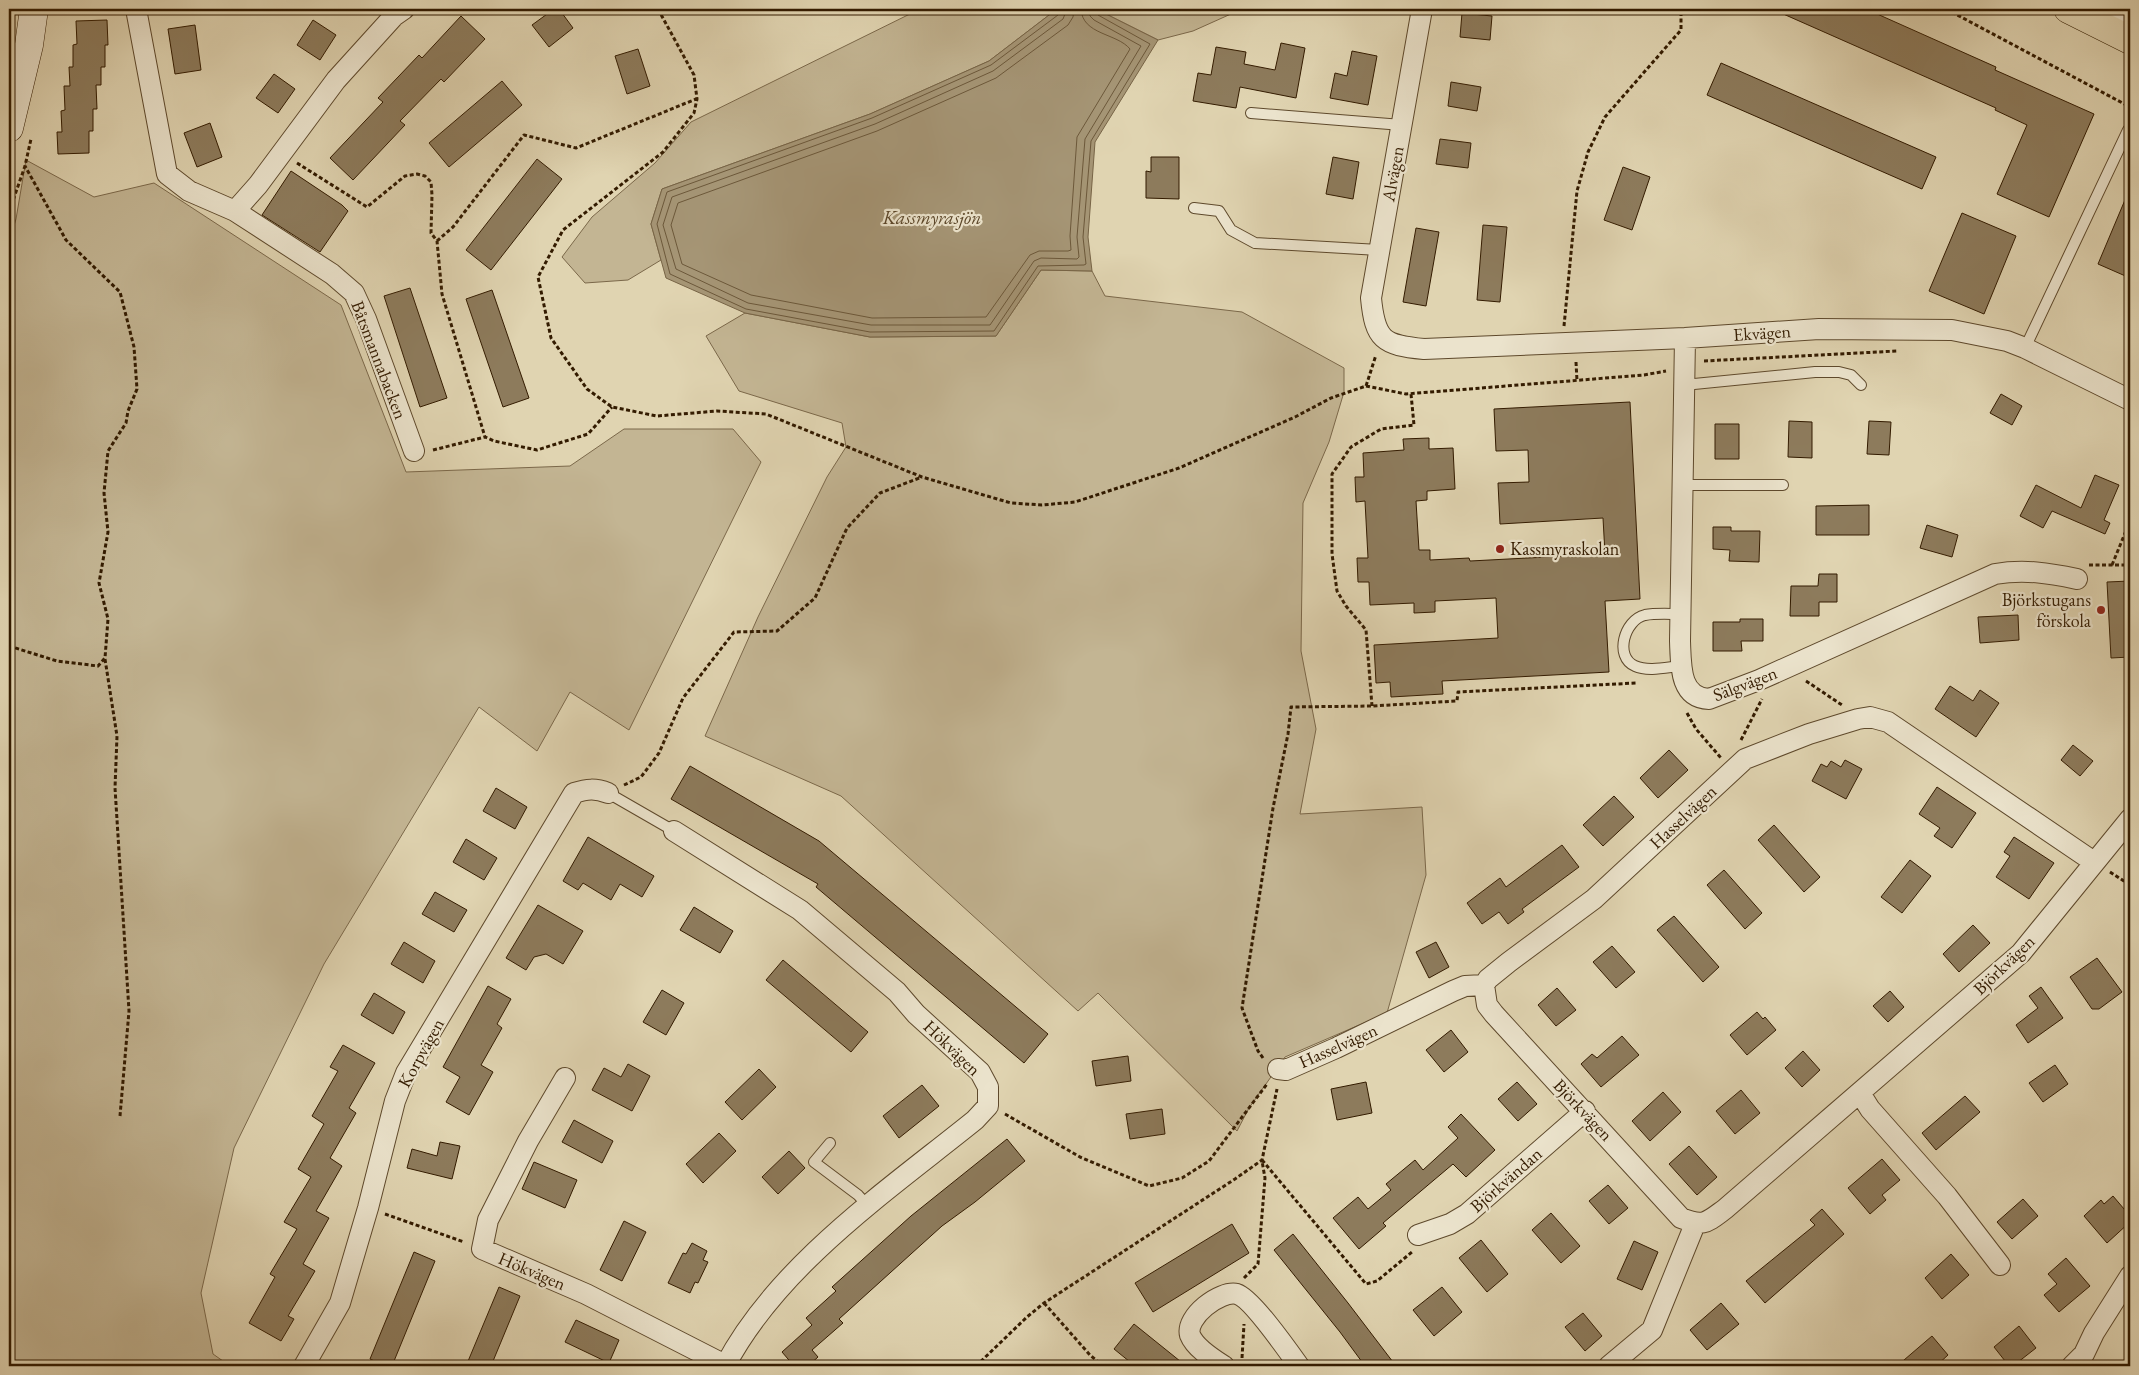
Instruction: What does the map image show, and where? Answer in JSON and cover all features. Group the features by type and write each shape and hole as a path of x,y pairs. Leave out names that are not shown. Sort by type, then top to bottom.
{"main road":[{"path":"2068,9 2124,31"}],"street":[{"path":"9,128 29,45 34,9"},
{"name":"Båtsmannabacken","path":"136,9 167,174 189,191 235,211 332,274 354,293 366,319 414,451"},
{"path":"235,211 258,185 336,80 394,16 404,9"},
{"name":"Alvägen","path":"1382,338 1374,321 1371,298 1422,9"},
{"name":"Ekvägen","path":"1382,338 1401,347 1424,349 1685,338 1819,329 1952,330 2007,341 2025,348 2130,400"},
{"name":"Sälgvägen","path":"1685,338 1680,614 1681,666 1683,680 1693,694 1702,699 1709,699 1759,680 1995,574 2016,570 2046,572 2077,580"},
{"name":"Hasselvägen","path":"1278,1069 1286,1070 1336,1048 1465,986 1484,985 1488,979 1509,962 1594,899 1745,759 1809,734 1858,719 1870,717 1888,722 2044,826 2094,862"},
{"name":"Korpvägen","path":"304,1366 340,1304 368,1208 395,1101 406,1073 574,793 588,789 597,789 608,793"},
{"name":"Björkvägen","path":"1484,985 1487,1005 1494,1014 1680,1218 1695,1224 1707,1222 1725,1209 1860,1094 2021,953 2130,818"},
{"name":"Hökvägen","path":"565,1078 528,1141 488,1220 482,1249 586,1294 725,1366 767,1303 801,1264 868,1206 975,1120 988,1106 988,1087 980,1072 916,1014 897,992 800,910 674,831"},
{"path":"1860,1094 1870,1109 1947,1196 2000,1265"},
{"name":"Björkvändan","path":"1418,1236 1450,1224 1467,1214 1585,1112"},
{"path":"1609,1366 1652,1330 1695,1224"},
{"path":"2079,1362 2094,1333 2130,1276"},
{"path":"1232,1366 1208,1355 1193,1340 1189,1328 1191,1322 1206,1306 1222,1296 1241,1297 1294,1364"}],"lane":[{"path":"1251,113 1402,125"},
{"path":"2025,348 2128,130"},
{"path":"1194,208 1219,212 1231,230 1255,244 1379,250"},
{"path":"1684,376 1839,372 1851,375 1861,385"},
{"path":"1682,485 1783,485"},
{"path":"1680,614 1645,615 1635,619 1628,626 1624,637 1624,647 1626,658 1633,666 1644,669 1681,666"},
{"path":"608,793 674,831"},
{"path":"830,1142 814,1162 858,1195 868,1206"}],"path":[{"path":"658,9 694,75 697,99 694,113 663,152 563,230 538,277 550,338 588,389 612,407 657,416 717,410 766,414 922,477 1011,503 1042,506 1075,502 1179,468 1296,417 1331,398 1366,386 1411,394 1644,376 1684,376 1707,359 1901,351"},
{"path":"1577,381 1574,330 1564,327 1577,191 1588,152 1605,117 1681,30 1681,9"},
{"path":"1946,9 2130,108"},
{"path":"436,241 453,227 524,135 576,148 697,99"},
{"path":"282,153 367,207 405,176 417,174 425,176 430,182 432,195 431,233 436,241 442,294 485,437"},
{"path":"25,166 66,240 120,292 134,346 137,389 128,411 126,423 108,451 104,493 108,532 98,583 108,619 105,658 117,736 115,788 129,1011 120,1116"},
{"path":"1366,386 1382,338"},
{"path":"1372,706 1366,630 1346,606 1337,591 1332,554 1332,474 1351,447 1366,438 1382,429 1414,425 1411,394"},
{"path":"414,451 439,450 485,437 494,441 537,450 588,434 612,407"},
{"path":"608,793 641,777 659,753 683,698 734,632 777,631 815,598 847,528 880,493 922,477"},
{"path":"2112,565 2130,521"},
{"path":"2077,580 2081,565 2130,565"},
{"path":"9,646 57,660 98,666 105,658"},
{"path":"1278,1069 1266,1062 1258,1050 1242,1008 1246,972 1291,707 1372,706 1457,701 1458,692 1643,682"},
{"path":"1740,745 1741,738 1763,696"},
{"path":"1686,710 1696,729 1727,764"},
{"path":"988,1106 1080,1157 1149,1186 1182,1178 1209,1161 1278,1069"},
{"path":"1232,1366 1241,1297 1241,1280 1258,1264 1265,1178 1262,1160 1279,1079 1278,1069"},
{"path":"1262,1160 1366,1284 1377,1281 1421,1245 1418,1236"},
{"path":"976,1366 1044,1303 1262,1160"},
{"path":"368,1208 482,1249"},
{"path":"1044,1303 1090,1355 1103,1366"}],"shaded area":[{"path":"920,9 1066,9 1053,12 989,61 870,114 662,189 651,224 661,260 628,280 585,283 562,257 592,217 655,163 691,122"},
{"path":"1096,9 1242,9 1193,31 1158,40"},
{"path":"26,160 94,197 154,183 341,305 406,472 570,466 624,429 733,429 761,462 629,730 570,692 537,751 479,707 324,964 234,1148 201,1293 213,1354 230,1366 9,1366 9,242 16,219"},
{"path":"1041,270 1092,271 1105,296 1242,312 1344,368 1344,392 1329,442 1303,503 1301,651 1316,729 1300,814 1422,807 1426,875 1387,1013 1285,1057 1249,1108 1237,1131 1098,993 1078,1011 841,796 705,736 758,617 827,477 846,447 842,423 739,391 706,336 745,313 870,337 996,336"}],"water":[{"name":"Kassmyrasjön","path":"1066,9 1096,9 1158,40 1095,142 1088,237 1092,271 1041,270 996,336 870,337 745,313 666,278 651,224 662,189 870,114 989,61 1053,12"}],"building":[{"path":"554,9 559,9 573,28 549,47 532,25"},
{"path":"1772,9 1866,9 1996,67 1995,70 2094,114 2049,217 1997,194 2027,125 1995,110 1996,108"},
{"path":"1462,13 1492,16 1490,40 1460,37"},
{"path":"461,16 485,39 444,82 441,79 400,121 405,125 353,180 330,158 383,102 378,98 419,55 422,58"},
{"path":"107,20 108,45 105,45 105,67 101,67 101,85 96,85 97,109 93,109 93,131 89,131 89,153 58,154 57,132 62,132 61,111 65,110 64,86 70,86 69,67 73,67 73,45 77,44 76,21"},
{"path":"313,20 336,35 320,60 297,45"},
{"path":"195,25 201,70 175,74 168,29"},
{"path":"1281,43 1305,48 1296,98 1240,87 1236,108 1193,101 1198,73 1211,75 1216,47 1246,52 1244,64 1275,70"},
{"path":"638,49 650,86 627,94 615,56"},
{"path":"1352,51 1377,56 1368,105 1330,98 1335,73 1347,76"},
{"path":"1721,63 1936,157 1922,189 1707,95"},
{"path":"274,74 295,89 278,113 256,98"},
{"path":"502,81 522,105 449,167 429,143"},
{"path":"1451,82 1481,87 1477,111 1448,106"},
{"path":"210,123 222,157 197,167 184,133"},
{"path":"1440,139 1471,143 1468,168 1436,164"},
{"path":"1151,157 1179,157 1179,199 1146,198 1146,171 1151,172"},
{"path":"1333,157 1359,162 1353,199 1326,194"},
{"path":"537,159 562,179 491,270 466,250"},
{"path":"1623,167 1650,177 1632,230 1604,220"},
{"path":"291,171 348,211 320,252 262,215"},
{"path":"2130,188 2130,278 2098,264"},
{"path":"1962,213 2016,236 1984,314 1929,291"},
{"path":"1483,225 1507,227 1500,302 1477,300"},
{"path":"1416,228 1439,232 1426,306 1403,302"},
{"path":"410,288 447,398 420,407 384,296"},
{"path":"492,290 529,398 503,407 466,299"},
{"path":"2001,394 2022,406 2012,425 1990,413"},
{"path":"1630,402 1640,599 1605,601 1609,672 1442,681 1443,694 1391,697 1390,682 1376,683 1374,645 1498,638 1496,598 1435,601 1435,612 1414,613 1414,603 1370,605 1369,582 1358,582 1357,558 1368,558 1365,501 1356,502 1355,477 1364,477 1363,453 1404,450 1403,439 1429,438 1429,449 1453,448 1455,489 1427,491 1427,500 1416,501 1419,550 1430,550 1430,560 1469,558 1470,561 1605,554 1603,518 1500,524 1498,483 1529,482 1528,450 1496,451 1494,409"},
{"path":"1789,421 1812,422 1812,458 1788,457"},
{"path":"1869,421 1891,422 1889,455 1867,454"},
{"path":"1715,424 1739,424 1739,459 1715,459"},
{"path":"2095,475 2119,485 2104,520 2110,523 2105,534 2052,511 2043,528 2020,516 2036,485 2081,508"},
{"path":"1869,505 1869,535 1816,535 1816,506"},
{"path":"1927,525 1958,535 1952,557 1920,548"},
{"path":"1713,527 1731,527 1731,531 1760,531 1759,562 1729,561 1730,550 1713,549"},
{"path":"1819,574 1837,574 1837,602 1819,602 1819,616 1790,616 1791,586 1818,586"},
{"path":"2130,581 2130,657 2111,658 2107,582"},
{"path":"2018,615 2019,640 1980,643 1978,617"},
{"path":"1740,619 1763,619 1763,641 1741,641 1742,651 1713,651 1713,622 1740,622"},
{"path":"1950,686 1973,701 1980,690 1999,703 1976,737 1935,709"},
{"path":"2073,745 2093,761 2080,776 2061,760"},
{"path":"1669,750 1688,770 1658,798 1640,778"},
{"path":"1845,760 1862,769 1846,799 1812,781 1821,764 1827,767 1831,761 1841,767"},
{"path":"690,766 819,841 1048,1034 1024,1063 816,887 818,884 671,799"},
{"path":"1937,787 1976,813 1952,848 1934,836 1940,828 1919,814"},
{"path":"496,788 527,807 515,829 483,811"},
{"path":"1614,796 1634,817 1603,846 1583,825"},
{"path":"1774,825 1820,877 1804,892 1758,840"},
{"path":"588,837 654,876 642,897 620,884 611,900 583,883 578,890 563,881"},
{"path":"2014,837 2054,863 2029,899 1996,877 2010,856 2004,852"},
{"path":"466,839 497,858 484,880 453,862"},
{"path":"1562,845 1579,867 1522,909 1524,912 1508,924 1499,912 1482,924 1467,903 1500,878 1506,887"},
{"path":"1910,860 1931,876 1902,913 1881,897"},
{"path":"1724,870 1762,913 1745,929 1707,885"},
{"path":"435,892 467,910 454,932 422,914"},
{"path":"538,905 583,931 563,964 546,954 534,957 526,970 506,958"},
{"path":"694,907 733,931 720,953 680,930"},
{"path":"1674,916 1719,967 1703,982 1657,930"},
{"path":"1973,925 1990,943 1959,972 1943,954"},
{"path":"404,942 435,961 423,983 391,964"},
{"path":"1436,942 1449,967 1429,978 1416,952"},
{"path":"1612,946 1635,972 1616,988 1593,962"},
{"path":"2097,958 2122,992 2099,1009 2092,1009 2070,977"},
{"path":"783,960 868,1032 851,1052 766,980"},
{"path":"488,986 511,999 497,1024 502,1028 481,1065 493,1072 469,1115 446,1102 460,1077 443,1067"},
{"path":"2041,987 2063,1018 2028,1043 2016,1025 2038,1008 2029,996"},
{"path":"1557,988 1576,1010 1556,1026 1538,1005"},
{"path":"662,990 684,1003 666,1035 643,1022"},
{"path":"1890,991 1904,1007 1888,1022 1873,1006"},
{"path":"374,993 405,1012 393,1034 361,1015"},
{"path":"1757,1012 1763,1019 1765,1017 1776,1030 1747,1055 1730,1035"},
{"path":"1451,1030 1468,1052 1444,1072 1426,1050"},
{"path":"1622,1036 1639,1055 1601,1087 1581,1064 1592,1054 1597,1058"},
{"path":"343,1045 375,1063 349,1108 356,1113 330,1158 342,1166 316,1211 329,1218 303,1264 315,1271 288,1316 294,1319 281,1341 249,1323 275,1277 270,1274 297,1229 284,1222 311,1177 298,1169 324,1124 312,1116 338,1071 330,1067"},
{"path":"1803,1051 1820,1070 1802,1087 1785,1068"},
{"path":"1128,1056 1131,1081 1096,1086 1092,1061"},
{"path":"628,1064 650,1076 632,1111 592,1090 604,1068 621,1077"},
{"path":"2055,1065 2068,1084 2043,1102 2029,1083"},
{"path":"759,1069 776,1087 742,1120 725,1102"},
{"path":"1366,1082 1372,1113 1337,1120 1331,1089"},
{"path":"1517,1082 1537,1104 1518,1121 1498,1099"},
{"path":"922,1085 939,1106 899,1138 883,1116"},
{"path":"1741,1090 1760,1113 1735,1134 1716,1111"},
{"path":"1663,1092 1681,1112 1650,1141 1632,1121"},
{"path":"1965,1096 1980,1112 1936,1150 1922,1133"},
{"path":"1162,1109 1165,1134 1130,1139 1126,1114"},
{"path":"1461,1114 1495,1150 1466,1177 1453,1164 1383,1223 1386,1226 1359,1249 1333,1218 1358,1197 1368,1209 1391,1190 1386,1184 1415,1160 1423,1170 1458,1138 1448,1127"},
{"path":"574,1120 613,1141 602,1163 562,1142"},
{"path":"719,1133 736,1151 703,1183 686,1164"},
{"path":"1007,1139 1025,1161 942,1226 839,1319 843,1323 812,1350 818,1357 808,1366 794,1366 782,1352 812,1325 806,1318 836,1291 832,1287 911,1216"},
{"path":"440,1142 460,1146 452,1179 407,1168 412,1149 437,1156"},
{"path":"1689,1146 1717,1177 1697,1195 1669,1164"},
{"path":"789,1151 805,1168 778,1194 762,1177"},
{"path":"1882,1159 1900,1180 1882,1195 1886,1200 1870,1214 1848,1188"},
{"path":"534,1162 577,1180 565,1208 522,1189"},
{"path":"1608,1185 1628,1208 1609,1224 1589,1201"},
{"path":"2113,1196 2130,1216 2130,1222 2107,1243 2084,1216 2101,1200 2104,1204"},
{"path":"2023,1199 2038,1216 2012,1239 1997,1222"},
{"path":"1822,1209 1844,1234 1765,1303 1746,1281 1815,1225 1810,1220"},
{"path":"1551,1213 1580,1246 1561,1263 1532,1230"},
{"path":"624,1221 646,1232 622,1281 600,1270"},
{"path":"1232,1224 1249,1253 1153,1312 1135,1283"},
{"path":"1293,1234 1396,1366 1365,1366 1274,1250"},
{"path":"1481,1240 1508,1274 1487,1292 1459,1258"},
{"path":"1634,1241 1658,1252 1642,1290 1617,1279"},
{"path":"692,1243 707,1251 703,1260 708,1262 698,1283 695,1282 690,1293 668,1283 683,1253 686,1254"},
{"path":"414,1252 435,1261 392,1366 386,1366 370,1359"},
{"path":"1951,1254 1969,1275 1942,1299 1925,1278"},
{"path":"2066,1258 2090,1286 2059,1312 2044,1295 2057,1284 2048,1274"},
{"path":"499,1287 520,1296 491,1366 466,1366"},
{"path":"1442,1287 1462,1312 1434,1336 1413,1310"},
{"path":"1721,1303 1739,1324 1707,1350 1690,1330"},
{"path":"1583,1313 1602,1336 1585,1351 1565,1327"},
{"path":"576,1320 619,1340 609,1363 565,1342"},
{"path":"1134,1324 1186,1366 1135,1366 1114,1349"},
{"path":"2019,1326 2036,1348 2013,1366 2009,1366 1994,1347"},
{"path":"1932,1336 1948,1355 1936,1366 1897,1366"}],"place":[{"name":"Kassmyraskolan","path":"1500,549"},
{"name":"Björkstugans förskola","path":"2101,610"}]}
